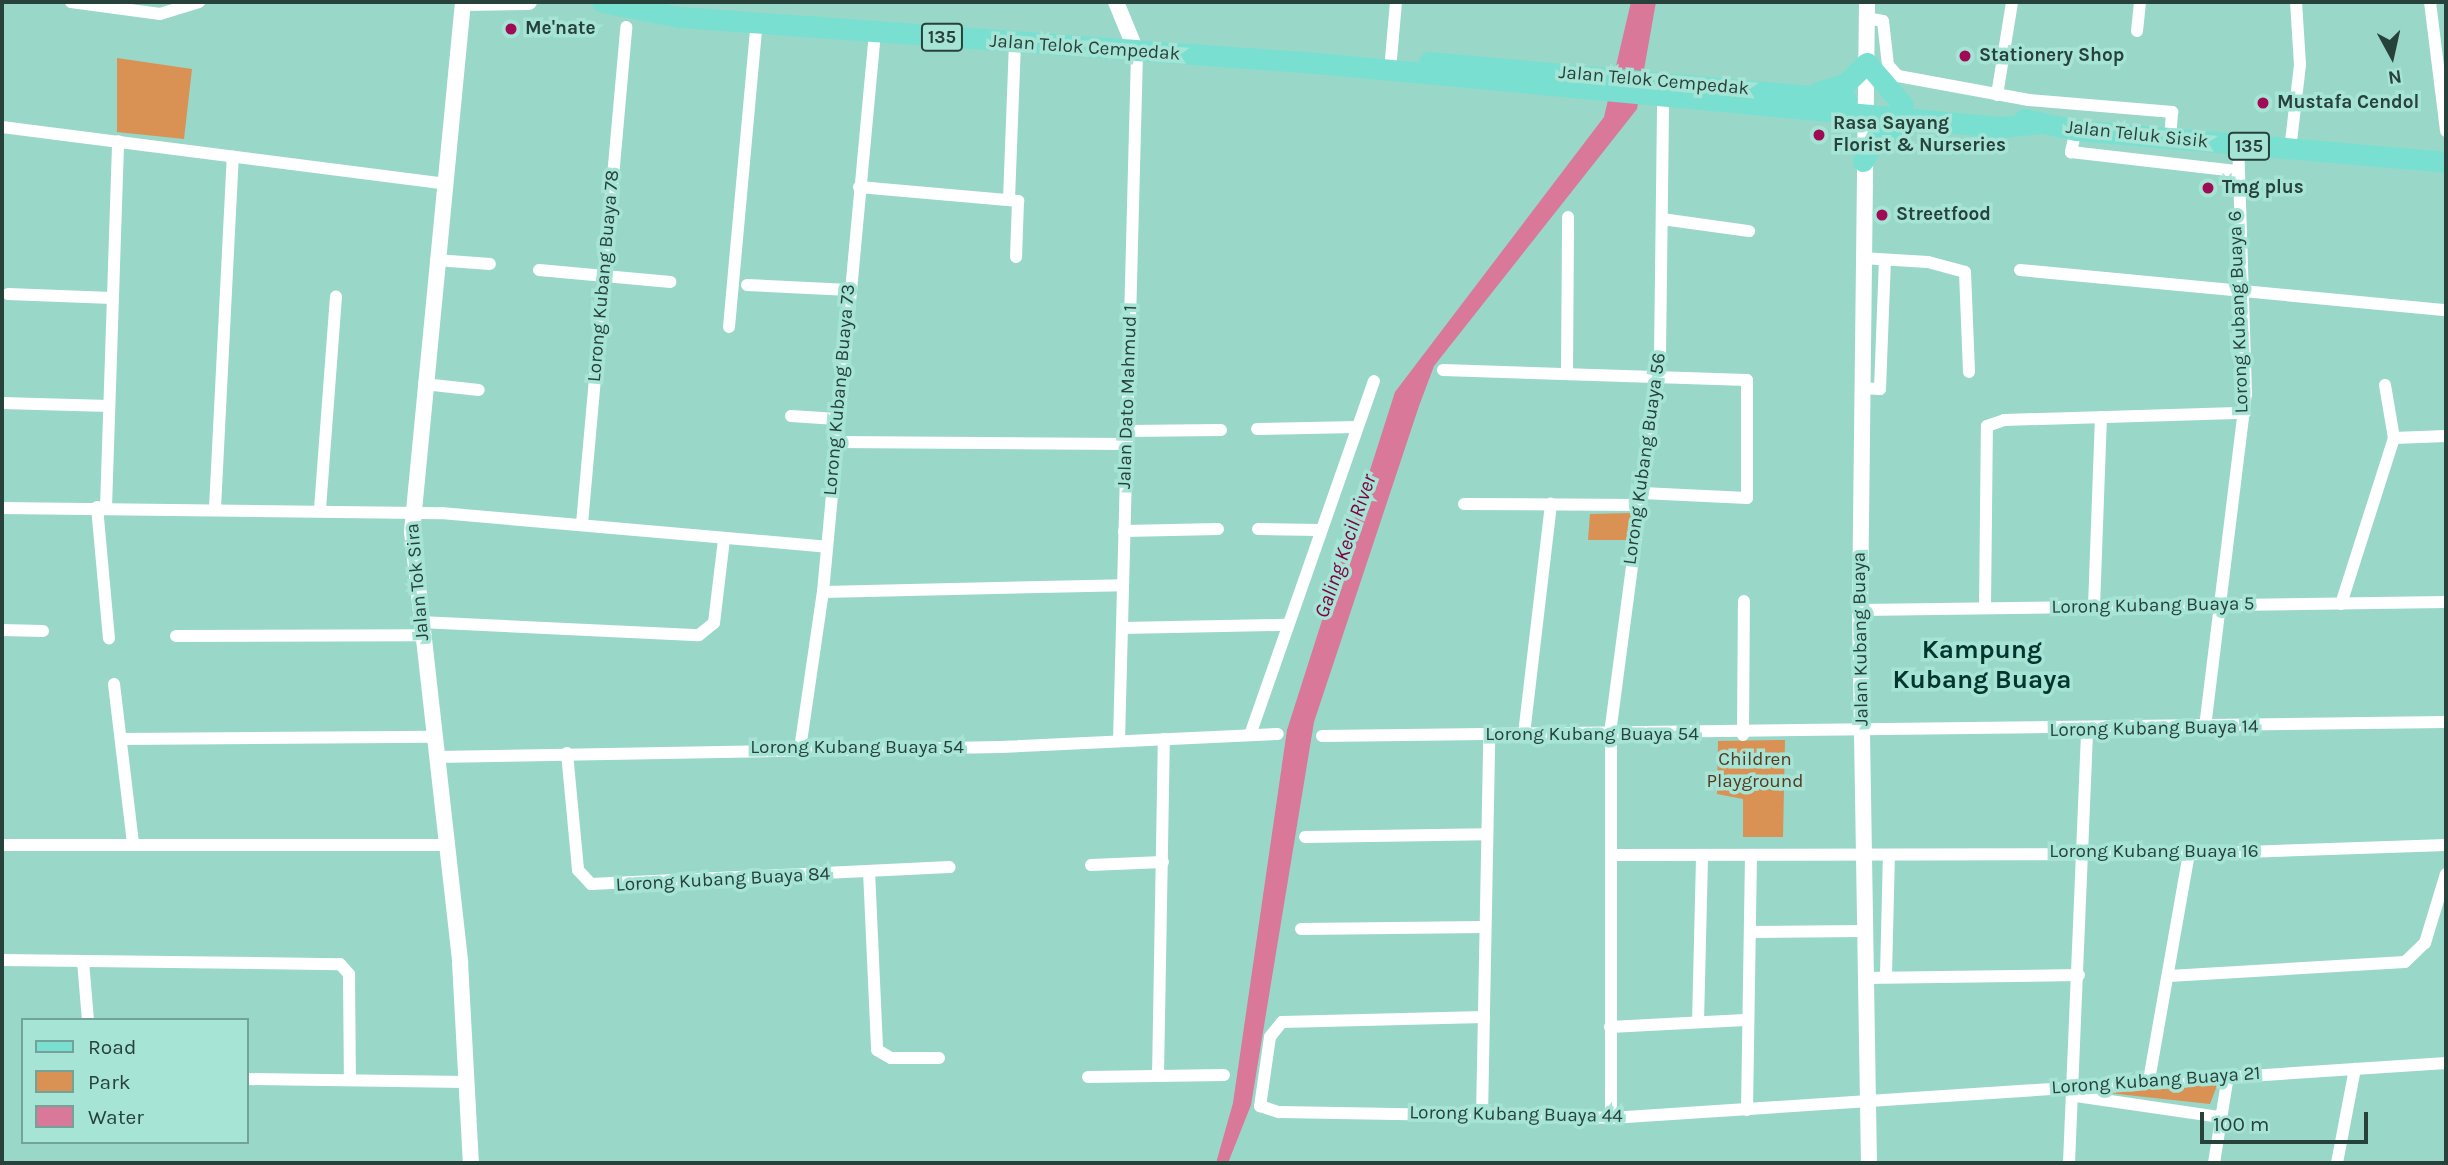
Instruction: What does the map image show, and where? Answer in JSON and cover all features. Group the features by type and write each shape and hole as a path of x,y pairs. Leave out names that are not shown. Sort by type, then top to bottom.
{"main road":[{"name":"Jalan Telok Cempedak","path":"602,2 655,14 1015,44 1604,83"},
{"name":"Jalan Telok Cempedak","path":"1317,63 1391,59 1604,83 1651,91 1865,108"},
{"path":"1805,95 1845,84 1867,63 1904,112 1876,138 1863,161"},
{"name":"Jalan Telok Cempedak","path":"1651,91 1805,95 1865,108"},
{"name":"Jalan Teluk Sisik","path":"1865,108 2238,146 2446,162"}],"street":[{"path":"71,2 160,14 199,2"},
{"path":"463,2 529,2"},
{"name":"Jalan Tok Sira","path":"463,2 442,183 412,511 421,628 447,845 471,1163"},
{"path":"1116,2 1137,53"},
{"path":"1391,59 1396,2"},
{"path":"1997,95 2012,2"},
{"path":"2137,31 2140,2"},
{"path":"2290,150 2300,65 2296,2"},
{"path":"2430,2 2446,131"},
{"path":"1866,10 1883,21 1891,72 1997,95 2172,113 2170,139"},
{"name":"Jalan Kubang Buaya","path":"1866,10 1860,610 1865,1104 1869,1163"},
{"path":"729,327 757,22"},
{"name":"Lorong Kubang Buaya 78","path":"582,524 626,27"},
{"name":"Lorong Kubang Buaya 73","path":"800,749 824,592 837,419 875,32"},
{"path":"1009,199 1015,44"},
{"name":"Jalan Dato Mahmud 1","path":"1119,741 1137,53"},
{"name":"Lorong Kubang Buaya 56","path":"1611,1118 1614,855 1612,735 1658,373 1662,219 1651,91"},
{"path":"2,127 442,183"},
{"path":"2077,130 2071,152 2236,171"},
{"path":"109,638 102,507 109,406 118,141"},
{"name":"Lorong Kubang Buaya 6","path":"2205,727 2245,412 2236,171 2238,146"},
{"path":"215,508 233,156"},
{"path":"859,187 1009,199 1020,206 1016,257"},
{"path":"1567,217 1567,372"},
{"path":"1662,219 1749,232"},
{"path":"1862,258 1965,272 1969,372"},
{"path":"436,260 490,264"},
{"path":"1861,388 1880,389 1885,260"},
{"path":"539,270 670,282"},
{"path":"2020,270 2240,293 2446,310"},
{"path":"747,285 849,290"},
{"path":"9,294 112,298"},
{"path":"320,509 336,297"},
{"path":"1443,370 1658,373 1746,380 1749,494 1734,502 1641,499 1551,504 1464,504"},
{"path":"1250,735 1285,625 1374,381"},
{"path":"424,384 479,390"},
{"path":"2341,604 2393,438 2385,385"},
{"path":"2,403 109,406"},
{"path":"1985,608 1984,441 1987,426 2004,420 2245,412"},
{"path":"791,415 837,419"},
{"path":"2094,607 2101,417"},
{"path":"1257,429 1357,427"},
{"path":"836,442 1127,437 1222,430"},
{"path":"2393,438 2446,436"},
{"path":"1524,734 1551,504"},
{"path":"2,508 412,511 827,547"},
{"path":"1124,531 1218,529"},
{"path":"1258,529 1320,530"},
{"path":"176,636 421,628 699,635 714,623 724,539"},
{"path":"824,592 1123,585"},
{"path":"1743,734 1744,601"},
{"name":"Lorong Kubang Buaya 5","path":"1860,610 2446,602"},
{"path":"1122,628 1285,625"},
{"path":"2,630 43,631"},
{"path":"114,684 133,844"},
{"name":"Lorong Kubang Buaya 14","path":"1862,733 2087,731 2446,722"},
{"path":"2069,1163 2077,1090 2087,731"},
{"name":"Lorong Kubang Buaya 54","path":"1322,736 1862,733"},
{"name":"Lorong Kubang Buaya 54","path":"436,757 1119,741 1278,734"},
{"path":"1482,1116 1489,734"},
{"path":"121,738 433,737"},
{"path":"1158,1076 1164,738"},
{"name":"Lorong Kubang Buaya 84","path":"567,753 578,870 591,884 950,867"},
{"path":"1305,837 1486,834"},
{"path":"2,845 447,845"},
{"name":"Lorong Kubang Buaya 16","path":"1614,855 1889,855 2083,851 2189,854 2446,845"},
{"path":"2149,1080 2189,854"},
{"path":"1699,1023 1702,855"},
{"path":"1746,1110 1745,1020 1751,855"},
{"path":"1886,975 1889,855"},
{"path":"1091,865 1163,862"},
{"path":"869,871 877,1050 891,1058 939,1058"},
{"path":"2169,976 2405,962 2426,943 2446,874"},
{"path":"1301,929 1484,927"},
{"path":"1749,932 1864,931"},
{"path":"2,960 340,964 349,974 350,1080"},
{"path":"83,961 88,1018"},
{"path":"1864,978 1886,975 2079,975"},
{"name":"Lorong Kubang Buaya 44","path":"1484,1017 1282,1023 1270,1037 1263,1111 1611,1118 1865,1104"},
{"path":"1610,1027 1745,1020"},
{"name":"Lorong Kubang Buaya 21","path":"1865,1104 2077,1090 2149,1080 2446,1063"},
{"path":"2337,1163 2355,1069"},
{"path":"1088,1077 1224,1075"},
{"path":"2214,1163 2228,1076"},
{"path":"248,1079 466,1082"},
{"path":"2077,1090 2220,1117"}],"green space":[{"path":"117,58 192,69 184,139 117,132"},
{"path":"1631,513 1628,540 1588,540 1590,514"},
{"name":"Children Playground","path":"1785,740 1783,837 1743,837 1743,799 1717,794 1718,741"},
{"path":"2218,1083 2210,1104 2090,1091"}],"water":[{"path":"1631,2 1656,2 1637,109 1434,366 1419,406 1314,722 1251,1105 1228,1163 1216,1163 1233,1103 1287,730 1395,392 1604,117"}],"place":[{"name":"Me'nate","path":"511,29"},
{"name":"Stationery Shop","path":"1965,56"},
{"name":"Mustafa Cendol","path":"2263,103"},
{"name":"Rasa Sayang Florist & Nurseries","path":"1819,135"},
{"name":"Tmg plus","path":"2208,188"},
{"name":"Streetfood","path":"1882,215"}],"district":[{"name":"Kampung Kubang Buaya","path":"1982,665"}],"water label":[{"name":"Galing Kecil River","path":"1345,546"}]}
